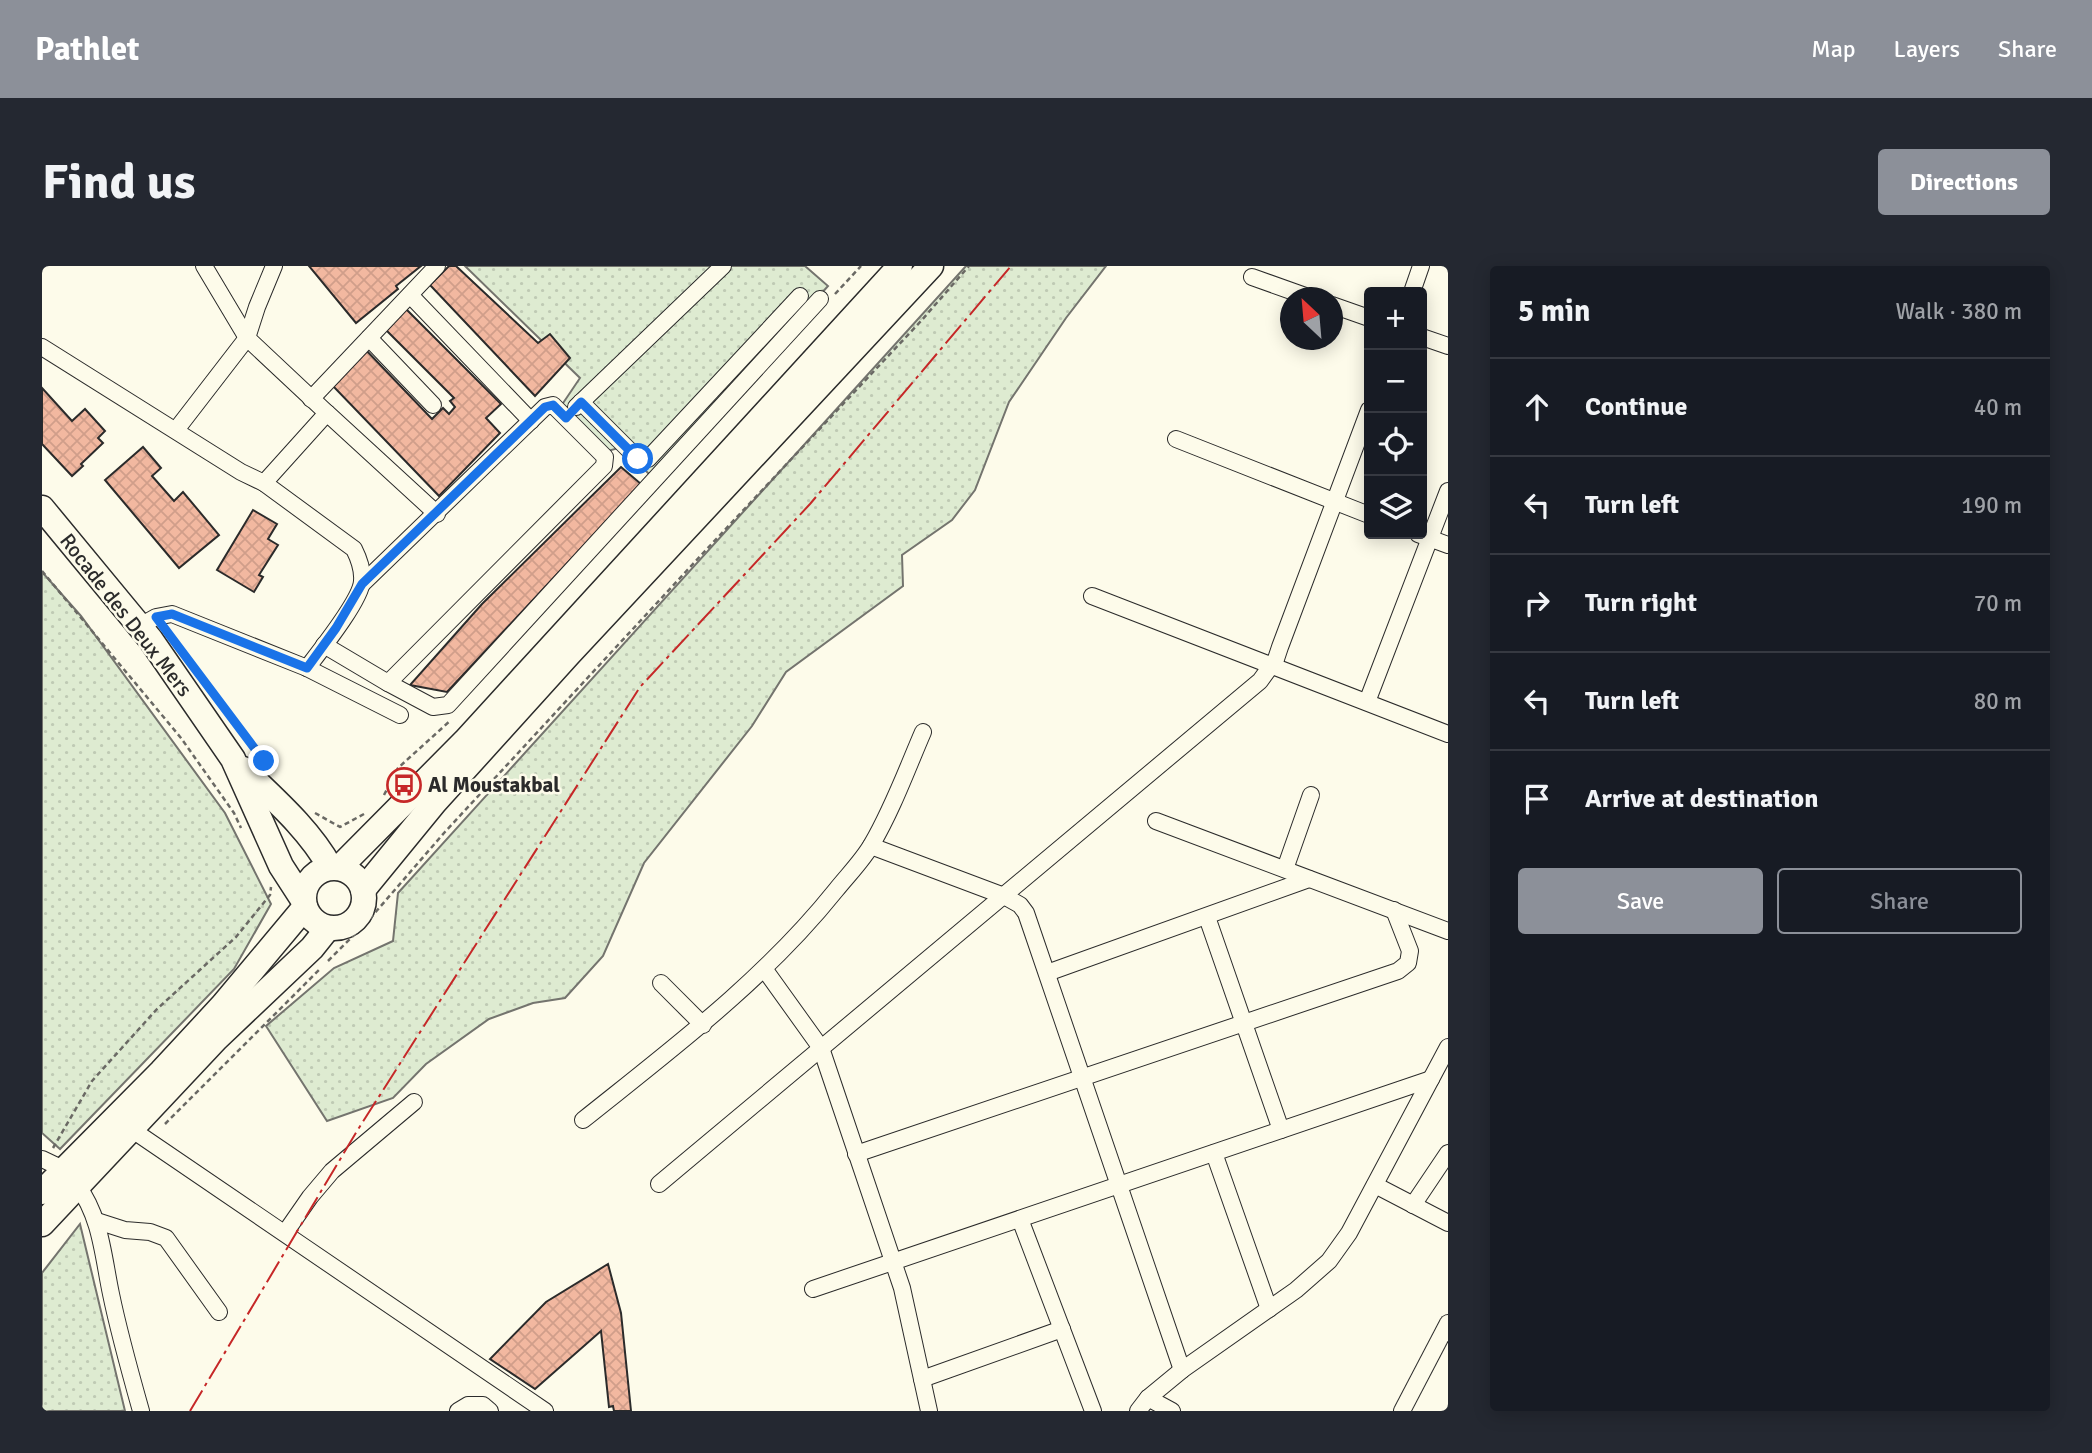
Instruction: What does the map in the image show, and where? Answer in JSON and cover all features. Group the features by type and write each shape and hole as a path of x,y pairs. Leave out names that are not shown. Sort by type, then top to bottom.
{"highway":[{"path":"335,867 358,879 365,899 359,915 346,926 328,928 317,924 309,916 304,904 310,879 316,873 335,867 465,741 900,266"},
{"path":"363,890 435,802 542,684 931,266"},
{"name":"Rocade des Deux Mers","path":"42,508 140,626 233,759 281,866 304,904"},
{"name":"Rocade des Deux Mers","path":"233,759 285,809 335,867"},
{"path":"42,1192 58,1169 161,1072 223,1005 304,904"},
{"path":"58,1169 139,1135 216,1039 312,948 328,928"},
{"path":"42,1224 58,1169"}],"street":[{"path":"204,266 247,338 437,514"},
{"path":"176,430 247,338 274,266"},
{"path":"312,399 437,266"},
{"path":"566,418 723,266"},
{"path":"1414,287 1421,266"},
{"path":"1252,277 1280,287"},
{"path":"410,295 531,421"},
{"path":"581,402 638,459 648,459 800,296"},
{"path":"324,645 433,707 448,705 826,298"},
{"path":"1343,309 1364,316"},
{"path":"369,338 433,405"},
{"path":"1427,339 1448,346"},
{"path":"42,347 242,472 264,483 354,549 360,561 362,584"},
{"path":"307,668 362,584 531,421 553,405 605,457 604,466 388,683"},
{"path":"264,483 327,413"},
{"path":"659,1184 1248,692 1272,665 1280,647 1368,413"},
{"path":"1176,439 1364,513"},
{"path":"1427,530 1448,491"},
{"path":"1427,537 1448,545"},
{"path":"1367,702 1423,539"},
{"path":"1091,596 1367,702 1446,728"},
{"path":"140,626 156,617 172,614 307,668 400,715"},
{"path":"583,1120 703,1025 765,970 817,914 872,846 923,732"},
{"path":"1285,870 1311,795"},
{"path":"1156,821 1448,930"},
{"path":"872,846 1004,896 1020,905 1026,913 1182,1370"},
{"path":"1047,972 1309,879"},
{"path":"856,1154 1404,968 1410,951 1394,910"},
{"path":"1208,917 1281,1130"},
{"path":"765,970 821,1048 902,1288 929,1411"},
{"path":"661,984 703,1025"},
{"path":"1143,1404 1182,1370 1296,1290 1329,1261 1349,1233 1448,1047"},
{"path":"813,1289 1431,1079"},
{"path":"285,1233 332,1171 414,1102"},
{"path":"139,1135 545,1411"},
{"path":"1214,1153 1269,1309"},
{"path":"1413,1205 1448,1153"},
{"path":"58,1169 86,1197 97,1221 111,1296 141,1411"},
{"path":"1375,1185 1448,1223"},
{"path":"1020,1219 1093,1411"},
{"path":"97,1221 166,1238 219,1312"},
{"path":"1402,1411 1448,1323"},
{"path":"922,1379 1062,1329"},
{"path":"1143,1404 1172,1411"},
{"path":"458,1411 468,1405 483,1405 490,1411"}],"path":[{"path":"826,298 861,266"},
{"path":"329,960 367,922 444,833 921,321 969,266"},
{"path":"42,571 181,738 234,813 244,834"},
{"path":"198,672 264,761"},
{"path":"381,801 398,768 453,719"},
{"path":"305,807 340,827 367,812"},
{"path":"58,1169 54,1142 92,1081 157,1009 236,937 270,895 271,888 266,877"},
{"path":"139,1135 319,970"}],"green space":[{"path":"465,266 805,266 828,286 655,480 622,447 597,454 555,415 580,378"},
{"path":"966,266 1106,266 1066,318 1009,402 975,490 952,520 902,555 903,586 786,672 752,726 644,863 603,956 565,998 533,1003 489,1019 426,1064 393,1098 327,1121 266,1026 334,968 393,941 398,893"},
{"path":"42,572 81,616 225,813 271,904 234,969 60,1149 42,1133"},
{"path":"80,1224 125,1411 42,1411 42,1273"}],"building":[{"path":"309,266 421,266 396,286 398,289 356,323"},
{"path":"449,266 456,266 538,343 550,334 570,358 535,396 430,285"},
{"path":"406,309 501,404 486,418 500,433 439,496 332,385 365,349 432,419 443,408 449,414 455,407 450,401 454,398 385,329"},
{"path":"42,388 72,421 85,409 105,431 98,438 103,443 72,476 42,444"},
{"path":"143,447 161,468 152,476 174,501 183,492 219,535 179,568 105,480"},
{"path":"621,467 641,484 447,692 410,685 482,604"},
{"path":"253,510 277,524 268,539 278,545 259,575 263,577 254,592 217,570"},
{"path":"608,1264 621,1313 631,1411 614,1411 613,1406 609,1407 601,1331 535,1389 490,1359 546,1302"}],"power":[{"path":"190,1411 357,1131 640,687 810,504 1011,266"}],"place":[{"name":"Al Moustakbal","path":"404,785"}],"route":[{"path":"264,761 156,617 172,614 307,668 336,628 362,584 545,407 553,405 566,418 581,402 638,459"}]}
